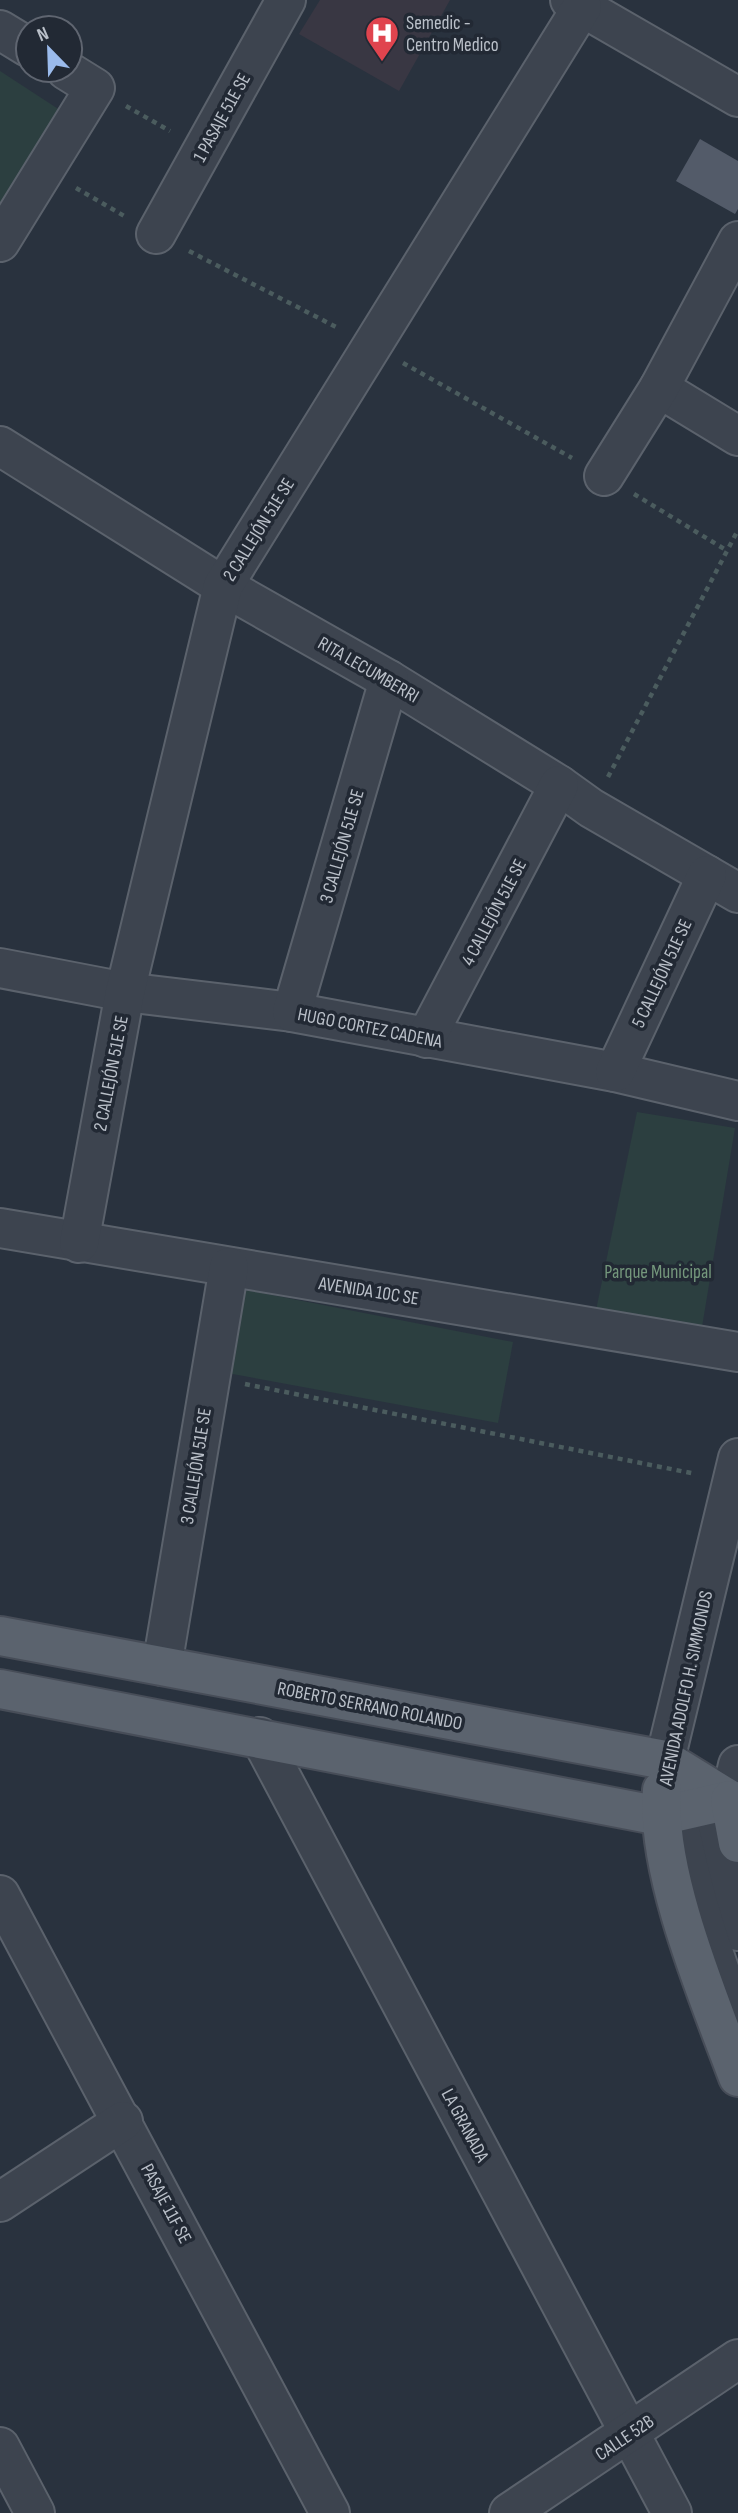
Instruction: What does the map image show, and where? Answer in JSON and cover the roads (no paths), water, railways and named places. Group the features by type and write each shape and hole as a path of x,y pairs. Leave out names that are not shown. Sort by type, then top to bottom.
{"main road":[{"name":"ROBERTO SERRANO ROLANDO","path":"0,1636 162,1666 694,1792"},
{"path":"0,1689 260,1737 694,1792"},
{"name":"AVENIDA ADOLFO H. SIMMONDS","path":"694,1792 738,1843"},
{"name":"AVENIDA ADOLFO H. SIMMONDS","path":"694,1792 672,1880 690,1941 738,2077"}],"street":[{"name":"1 PASAJE 51E SE","path":"156,234 286,0"},
{"path":"576,3 738,97"},
{"name":"2 CALLEJÓN 51E SE","path":"79,1243 125,992 223,586 576,3"},
{"path":"0,243 46,171 79,84"},
{"path":"604,476 659,388 738,241"},
{"path":"659,388 738,436"},
{"name":"RITA LECUMBERRI","path":"0,446 223,586 389,680 559,785 591,808 723,884"},
{"name":"3 CALLEJÓN 51E SE","path":"292,1012 389,680"},
{"name":"4 CALLEJÓN 51E SE","path":"426,1038 559,785"},
{"name":"5 CALLEJÓN 51E SE","path":"615,1072 723,884"},
{"name":"HUGO CORTEZ CADENA","path":"0,968 125,992 292,1012 615,1072 738,1101"},
{"name":"AVENIDA 10C SE","path":"0,1228 738,1352"},
{"name":"3 CALLEJÓN 51E SE","path":"162,1666 229,1267"},
{"name":"AVENIDA ADOLFO H. SIMMONDS","path":"735,1470 694,1792 690,1876 720,1976 738,2017"},
{"name":"ROBERTO SERRANO ROLANDO","path":"0,1649 694,1792"},
{"name":"ROBERTO SERRANO ROLANDO","path":"0,1675 694,1792"},
{"name":"LA GRANADA","path":"260,1737 672,2513"},
{"name":"AVENIDA ADOLFO H. SIMMONDS","path":"694,1792 738,1931"},
{"name":"PASAJE 11F SE","path":"0,1895 330,2513"},
{"path":"0,2202 123,2121"},
{"name":"CALLE 52B","path":"509,2513 738,2359"},
{"path":"0,2448 35,2513"}],"place":[{"name":"Semedic - Centro Medico","path":"382,63"}],"park label":[{"name":"Parque Municipal","path":"658,1271"}]}
